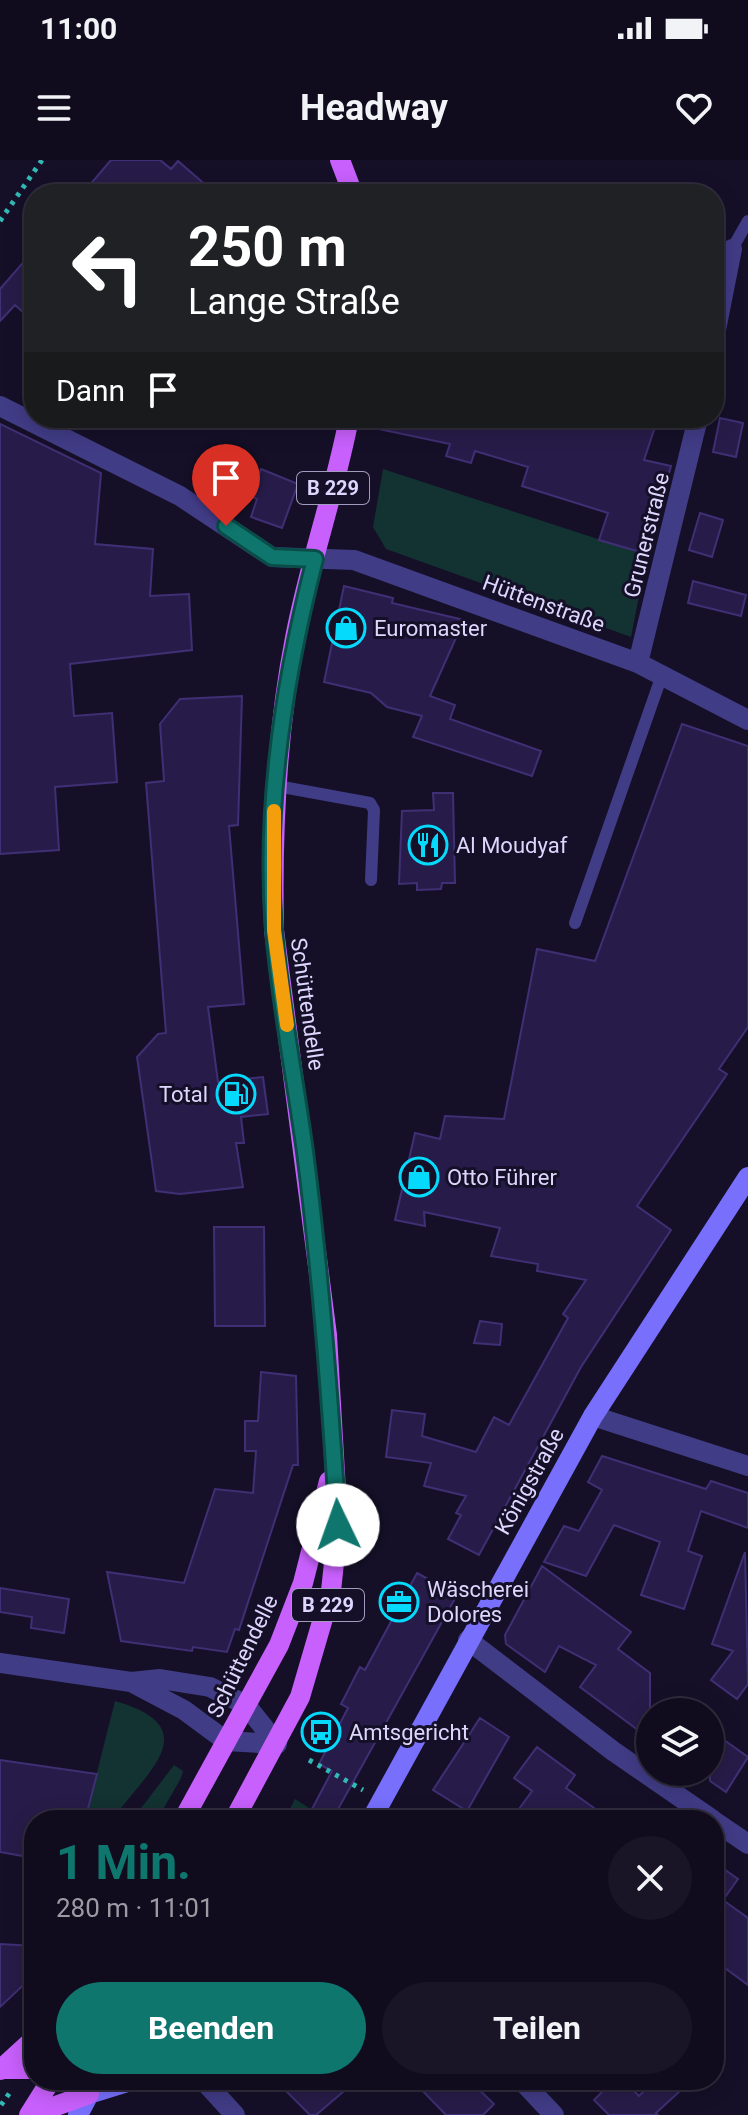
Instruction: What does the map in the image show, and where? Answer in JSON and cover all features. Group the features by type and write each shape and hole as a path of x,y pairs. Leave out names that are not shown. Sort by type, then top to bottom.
{"main road":[{"path":"340,160 349,184"},
{"name":"Schüttendelle","path":"240,1810 300,1697 331,1591 338,1525 327,1335 274,930 277,786 282,721 295,636 347,428"},
{"name":"Königstraße","path":"376,1810 593,1416 748,1177"},
{"name":"Schüttendelle","path":"188,1810 279,1645 303,1583 334,1458"},
{"path":"2,2070 24,2049"},
{"path":"2,2070 24,2069"},
{"path":"30,2115 45,2090"},
{"path":"30,2115 86,2090"},
{"path":"78,2115 91,2090"}],"street":[{"path":"724,289 732,249"},
{"name":"Hüttenstraße","path":"0,406 24,418"},
{"name":"Hüttenstraße","path":"44,428 180,496 272,557 354,560 638,663 748,720"},
{"name":"Grunerstraße","path":"638,663 696,428"},
{"path":"593,1416 748,1466"},
{"path":"468,1640 613,1751 699,1810"},
{"path":"0,1663 131,1682 160,1679 210,1687 246,1705 277,1744"},
{"path":"131,1682 184,1710 226,1741 277,1744"},
{"path":"724,1827 748,1844"},
{"path":"212,2090 235,2115"},
{"path":"530,2090 554,2115"}],"lane":[{"path":"732,249 748,221"},
{"path":"575,923 662,675"},
{"path":"277,786 370,803 374,810 371,880"}],"path":[{"path":"25,184 42,160"},
{"path":"0,221 24,186"},
{"path":"309,1760 352,1784"},
{"path":"1,2105 11,2091"}],"green space":[{"path":"383,469 647,555 631,637 386,549 373,527"},
{"path":"115,1701 143,1712 159,1724 164,1738 161,1753 152,1769 120,1810 88,1810"},
{"path":"174,1765 183,1771 163,1810 140,1810"},
{"path":"295,1799 309,1808 309,1810 289,1810"}],"building":[{"path":"111,160 160,160 171,169 178,161 204,184 91,184"},
{"path":"24,261 24,313 15,305 0,321 0,289"},
{"path":"724,419 743,423 736,457 713,452 718,428 724,428"},
{"path":"0,424 101,473 95,544 153,549 150,596 189,594 192,650 70,664 74,716 112,713 117,782 55,787 59,850 0,854"},
{"path":"374,428 655,428 644,460 671,466 647,554 599,540 608,513 522,486 528,467 475,451 471,463 446,456 450,444"},
{"path":"261,469 298,484 282,528 251,517 257,499 251,496"},
{"path":"700,513 723,520 712,557 689,550"},
{"path":"693,581 746,595 741,616 688,603"},
{"path":"344,586 393,598 392,603 464,620 430,696 455,705 450,719 541,751 532,776 413,737 422,716 387,707 371,693 324,682"},
{"path":"242,696 238,825 229,826 244,1004 208,1007 218,1082 263,1077 268,1114 241,1117 244,1143 236,1143 243,1187 180,1194 156,1191 137,1057 158,1034 166,1033 146,783 164,781 160,724 180,699"},
{"path":"682,724 748,746 748,1027 719,1069 727,1074 637,1206 671,1230 581,1367 479,1555 448,1539 461,1515 456,1513 466,1496 424,1486 431,1463 386,1457 392,1410 425,1414 422,1436 476,1452 494,1417 509,1425 568,1318 563,1314 586,1280 537,1271 538,1264 491,1256 500,1228 424,1212 425,1226 395,1220 415,1133 440,1139 445,1116 504,1119 537,949 595,961"},
{"name":"Al Moudyaf","path":"433,793 453,793 455,883 442,883 441,889 417,890 417,883 399,884 402,811 434,810"},
{"path":"214,1227 264,1227 265,1326 215,1326"},
{"path":"480,1321 502,1324 500,1345 474,1343"},
{"path":"261,1372 296,1376 298,1465 293,1465 239,1630 235,1629 227,1652 193,1647 192,1651 121,1641 107,1572 184,1583 215,1489 253,1493 256,1451 245,1451 245,1421 258,1421"},
{"path":"602,1456 706,1489 711,1481 748,1493 748,1528 701,1511 688,1551 702,1556 684,1609 641,1595 660,1542 614,1525 586,1576 544,1562 564,1526 579,1531 602,1490 588,1482"},
{"path":"745,1552 748,1684 737,1699 711,1680 733,1651 712,1644"},
{"path":"542,1566 631,1632 618,1649 650,1673 650,1698 636,1698 636,1729 580,1687 596,1665 559,1646 545,1672 506,1644 505,1635"},
{"path":"417,1573 457,1595 338,1810 314,1810 332,1771 319,1764 348,1708 341,1704 360,1667 365,1670"},
{"path":"0,1588 69,1599 64,1633 31,1628 32,1617 0,1612"},
{"path":"480,1718 509,1737 468,1810 433,1790"},
{"path":"724,1740 748,1757 726,1792 717,1786 724,1786"},
{"path":"537,1747 575,1775 566,1788 597,1810 518,1810 532,1791 514,1778"},
{"path":"0,1760 97,1774 88,1810 24,1810 24,1856 0,1852"},
{"path":"724,1869 738,1879 724,1899"},
{"path":"724,1901 748,1918 748,1985 724,1967"},
{"path":"0,1944 24,1945 24,1984 0,2007"},
{"path":"285,2090 345,2090 316,2115 310,2115"},
{"path":"422,2090 479,2090 494,2104 483,2115 446,2115"},
{"path":"604,2090 633,2090 639,2096 645,2090 681,2090 656,2113 658,2115 609,2115 594,2100"}],"slow traffic":[{"path":"274,811 274,930 287,1025"}],"place":[{"name":"Euromaster","path":"346,628"},
{"name":"Al Moudyaf","path":"428,845"},
{"name":"Total","path":"236,1094"},
{"name":"Otto Führer","path":"419,1177"},
{"name":"Wäscherei Dolores","path":"399,1602"},
{"name":"Amtsgericht","path":"321,1732"}],"route":[{"path":"226,526 272,557 315,559 295,636 282,721 274,811 274,930 327,1335 338,1525"}]}
